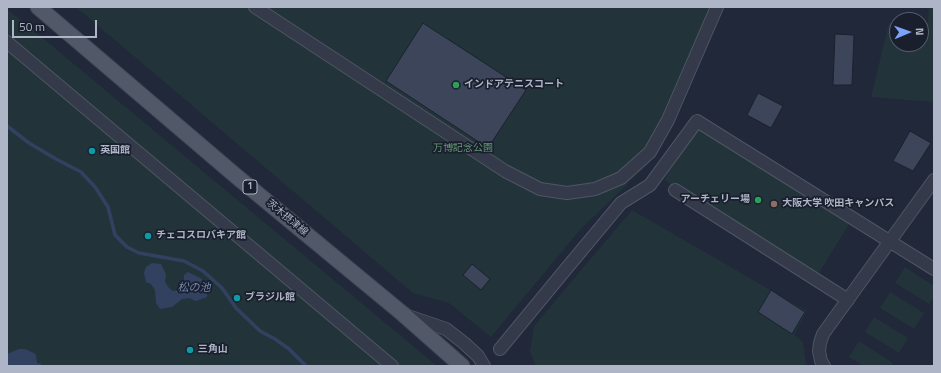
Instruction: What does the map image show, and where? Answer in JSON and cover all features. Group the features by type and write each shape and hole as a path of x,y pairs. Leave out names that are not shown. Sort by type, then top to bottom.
{"main road":[{"name":"茨木摂津線","path":"38,7 236,176 403,314 462,366"}],"lane":[{"path":"255,7 505,171 540,189 567,193 595,189 621,178 650,152 668,120 717,7"},
{"path":"7,42 392,366"},
{"path":"500,349 621,203 650,185 697,121 934,269"},
{"path":"824,366 821,361 819,351 823,334 934,180"},
{"path":"675,190 848,300"},
{"path":"403,314 446,329 478,356 484,366"}],"green space":[{"name":"万博記念公園","path":"76,7 721,7 670,127 648,164 580,230 491,337 449,303 413,293"},
{"path":"929,7 934,7 934,102 871,97 889,23 889,52 929,52"},
{"path":"7,9 33,30 437,366 7,366"},
{"name":"アーチェリー場","path":"698,125 851,221 817,276 664,180"},
{"path":"632,210 807,311 794,335 803,342 806,366 536,366 530,352 534,326"},
{"path":"905,267 934,286 934,297 929,304 895,283"},
{"path":"890,292 924,313 914,329 880,308"},
{"path":"874,317 908,338 899,353 865,332"},
{"path":"859,341 893,363 891,366 864,366 849,357"}],"water":[{"name":"松の池","path":"152,263 161,264 166,274 165,282 173,291 179,290 184,283 184,275 188,272 202,279 207,288 207,297 196,301 189,298 182,299 172,307 160,309 156,303 155,290 151,284 146,282 144,273 146,267"},
{"path":"19,349 25,349 34,353 36,355 37,363 41,364 41,366 7,366 7,354"}],"building":[{"name":"インドアテニスコート","path":"423,23 526,90 488,148 386,81"},
{"path":"835,34 854,35 852,85 833,85"},
{"path":"758,93 783,106 771,128 747,115"},
{"path":"910,131 931,143 913,171 893,161"},
{"path":"472,264 490,279 481,290 463,275"},
{"path":"771,290 805,312 792,334 758,312"}],"waterway":[{"path":"7,126 29,143 81,172 95,187 108,207 115,235 127,247 139,253 184,261 203,271 222,288 236,308 260,331 289,349 306,366"}],"place":[{"name":"インドアテニスコート","path":"456,85"},
{"name":"英国館","path":"92,151"},
{"name":"アーチェリー場","path":"758,200"},
{"name":"大阪大学 吹田キャンパス","path":"774,204"},
{"name":"チェコスロバキア館","path":"148,236"},
{"name":"ブラジル館","path":"237,298"},
{"name":"三角山","path":"190,350"}]}
